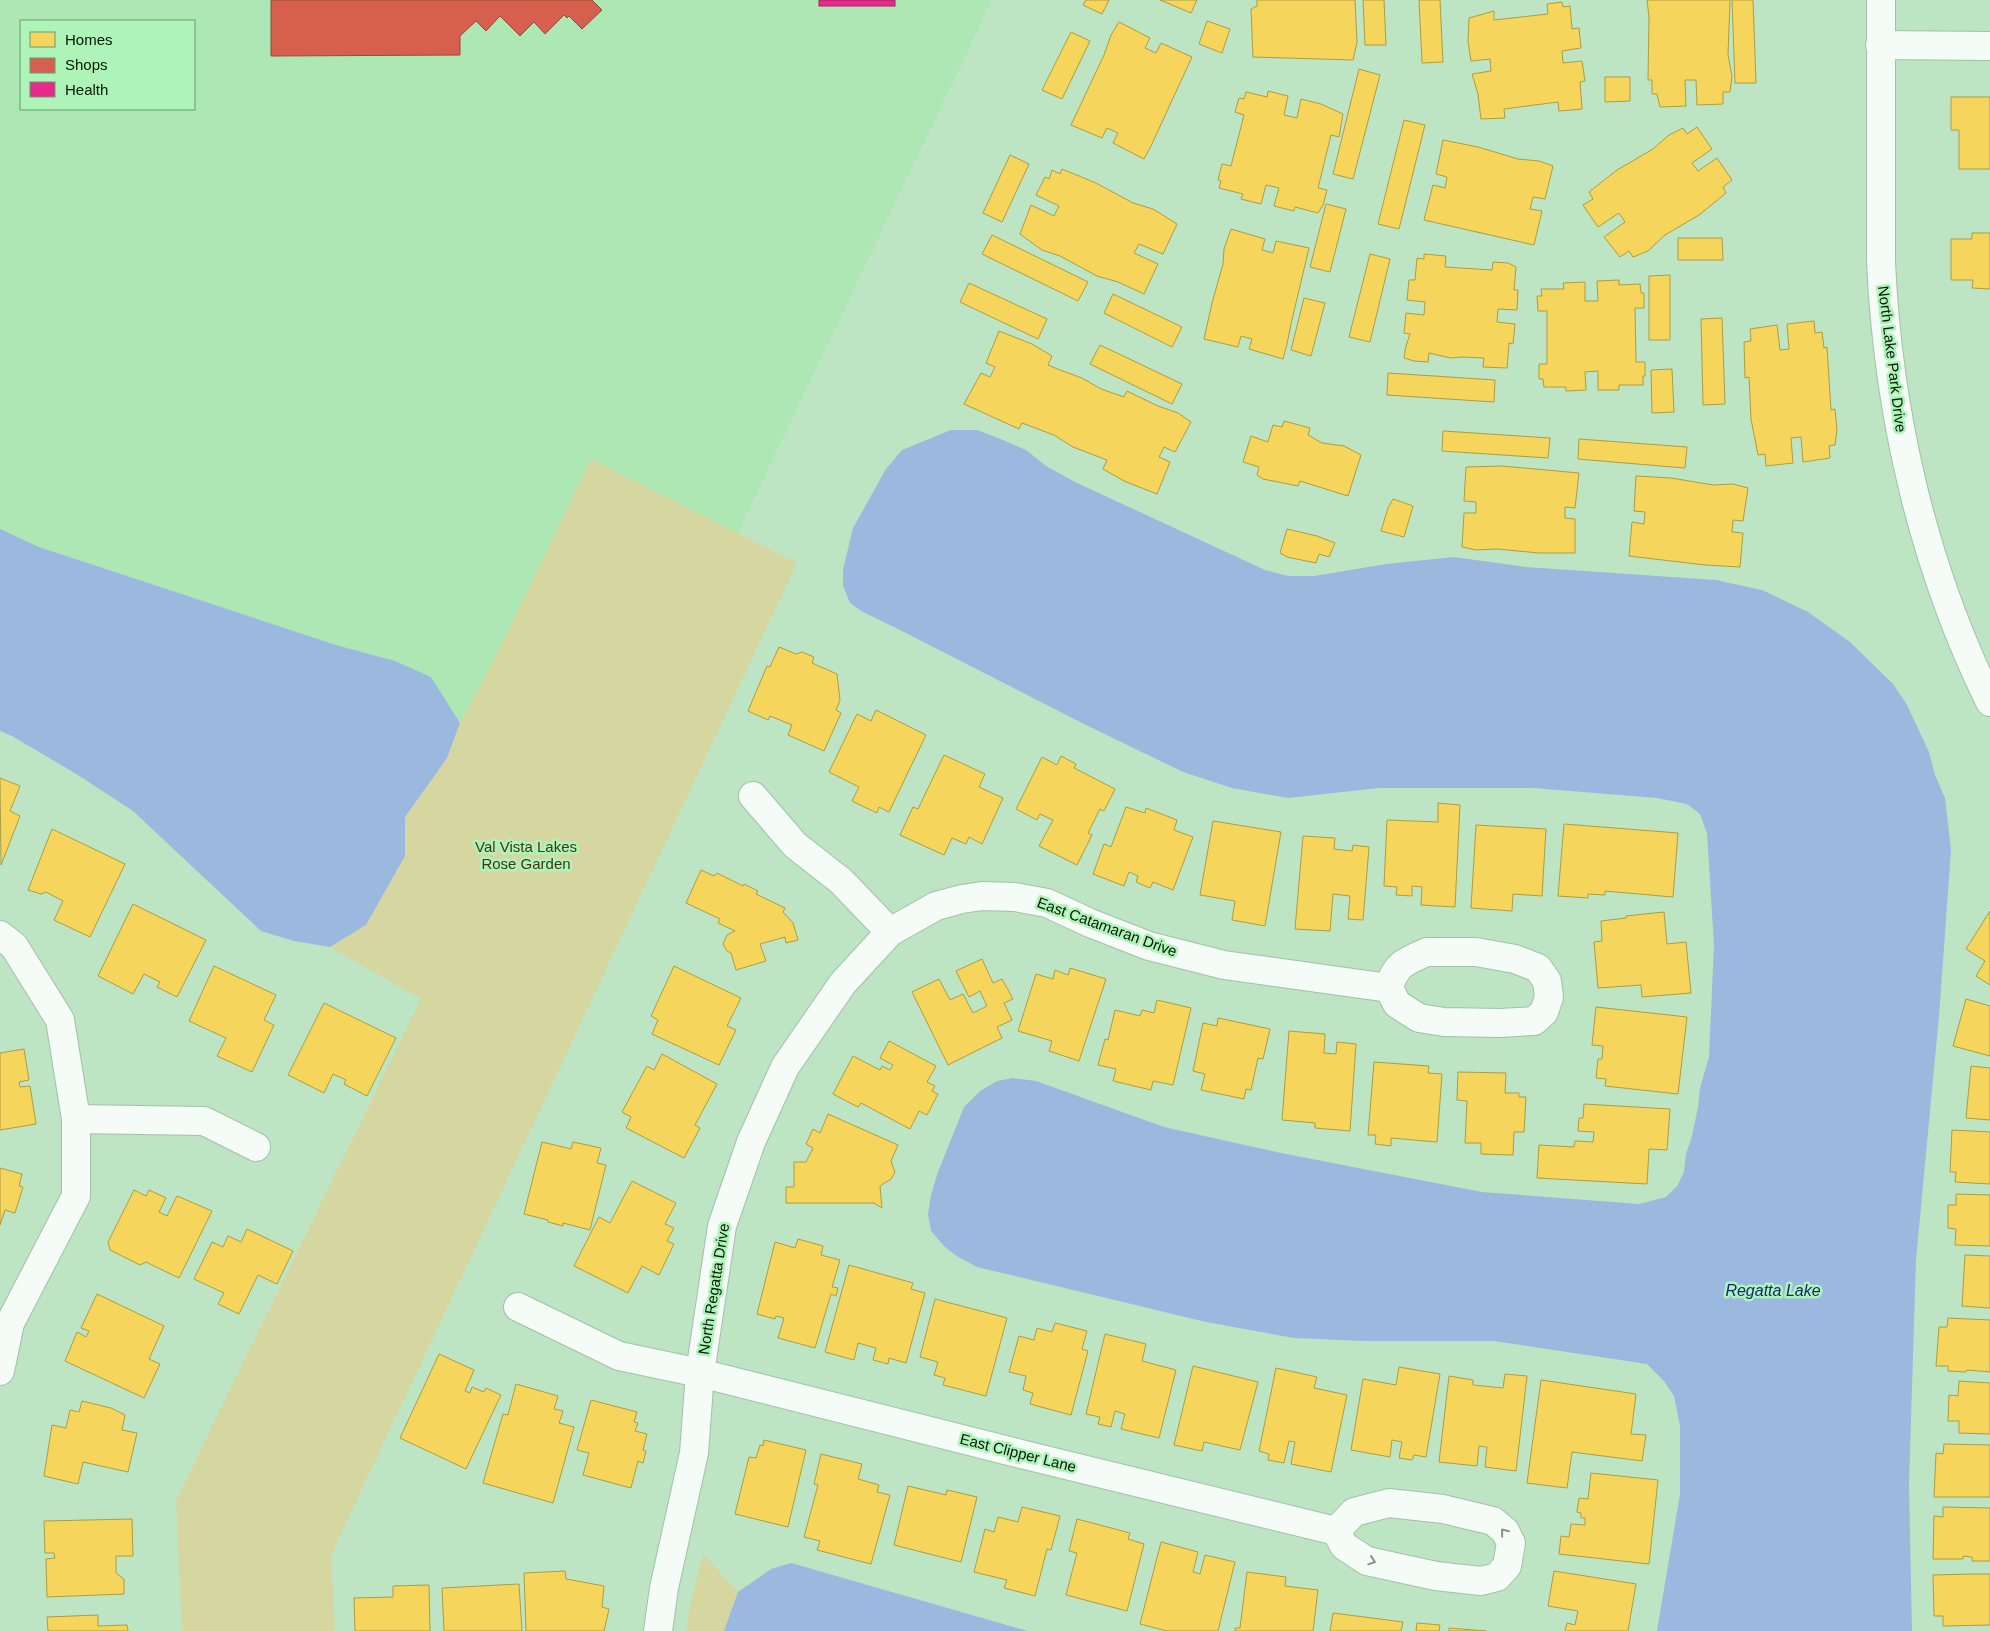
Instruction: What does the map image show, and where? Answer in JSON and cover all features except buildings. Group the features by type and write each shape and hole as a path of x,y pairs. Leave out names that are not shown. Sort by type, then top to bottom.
{"street":[{"name":"North Lake Park Drive","path":"1881,0 1881,262 1883,305 1897,411 1913,487 1931,555 1952,617 1972,666 1990,702"},
{"path":"1880,45 1990,46"},
{"path":"753,796 795,845 841,881 890,932"},
{"name":"East Catamaran Drive","path":"890,932 936,906 982,896 1015,897 1047,903 1090,923 1149,946 1224,965 1389,988"},
{"name":"North Regatta Drive","path":"658,1631 664,1588 694,1453 700,1373 722,1226 751,1142 785,1067 843,983 890,932"},
{"path":"0,936 14,946 60,1020 76,1119 76,1196 10,1323 0,1370"},
{"path":"1426,952 1476,952 1515,959 1538,968 1546,981 1549,997 1544,1012 1534,1021 1500,1023 1444,1022 1419,1018 1397,1004 1389,988 1393,973 1406,960 1426,952"},
{"path":"76,1119 204,1121 256,1147"},
{"name":"East Clipper Lane","path":"518,1306 619,1356 700,1373 1025,1456 1336,1531"},
{"path":"1389,1503 1442,1509 1493,1521 1505,1531 1512,1543 1507,1566 1497,1577 1481,1581 1436,1576 1368,1561 1344,1546 1336,1531 1354,1512 1389,1503"}],"shaded area":[{"path":"0,0 992,0 737,534 591,459 497,654 460,723 431,677 395,661 336,645 39,547 0,529"}],"green space":[{"name":"Val Vista Lakes Rose Garden","path":"591,459 797,563 331,1555 335,1631 182,1631 176,1500 421,999 330,947 366,925 405,856 405,817 447,758 460,723 497,654"},
{"path":"703,1554 738,1592 724,1631 686,1631"}],"water":[{"name":"Regatta Lake","path":"951,430 977,430 1003,440 1026,450 1046,466 1075,482 1265,570 1288,576 1314,576 1386,564 1454,557 1526,567 1716,580 1762,590 1808,612 1850,642 1893,684 1906,703 1929,752 1935,775 1945,798 1951,850 1939,1016 1916,1260 1909,1484 1912,1631 1657,1631 1680,1494 1680,1426 1674,1396 1664,1381 1647,1364 1494,1341 1363,1341 1294,1338 1206,1322 977,1267 958,1257 945,1247 931,1231 928,1214 931,1195 938,1172 964,1107 980,1091 997,1081 1013,1078 1036,1081 1164,1127 1281,1153 1482,1192 1639,1204 1666,1197 1677,1186 1684,1172 1686,1154 1698,1107 1700,1088 1709,1057 1714,945 1707,833 1700,814 1687,804 1657,798 1533,788 1379,788 1288,798 1232,788 1183,772 863,612 850,603 843,586 843,570 853,528 886,469 902,450"},
{"path":"0,529 39,547 336,645 395,661 431,677 460,723 447,758 405,817 405,856 366,925 330,947 294,941 261,931 133,811 78,775 12,736 0,731"},
{"path":"791,1563 1028,1631 724,1631 738,1592 771,1569"}]}
